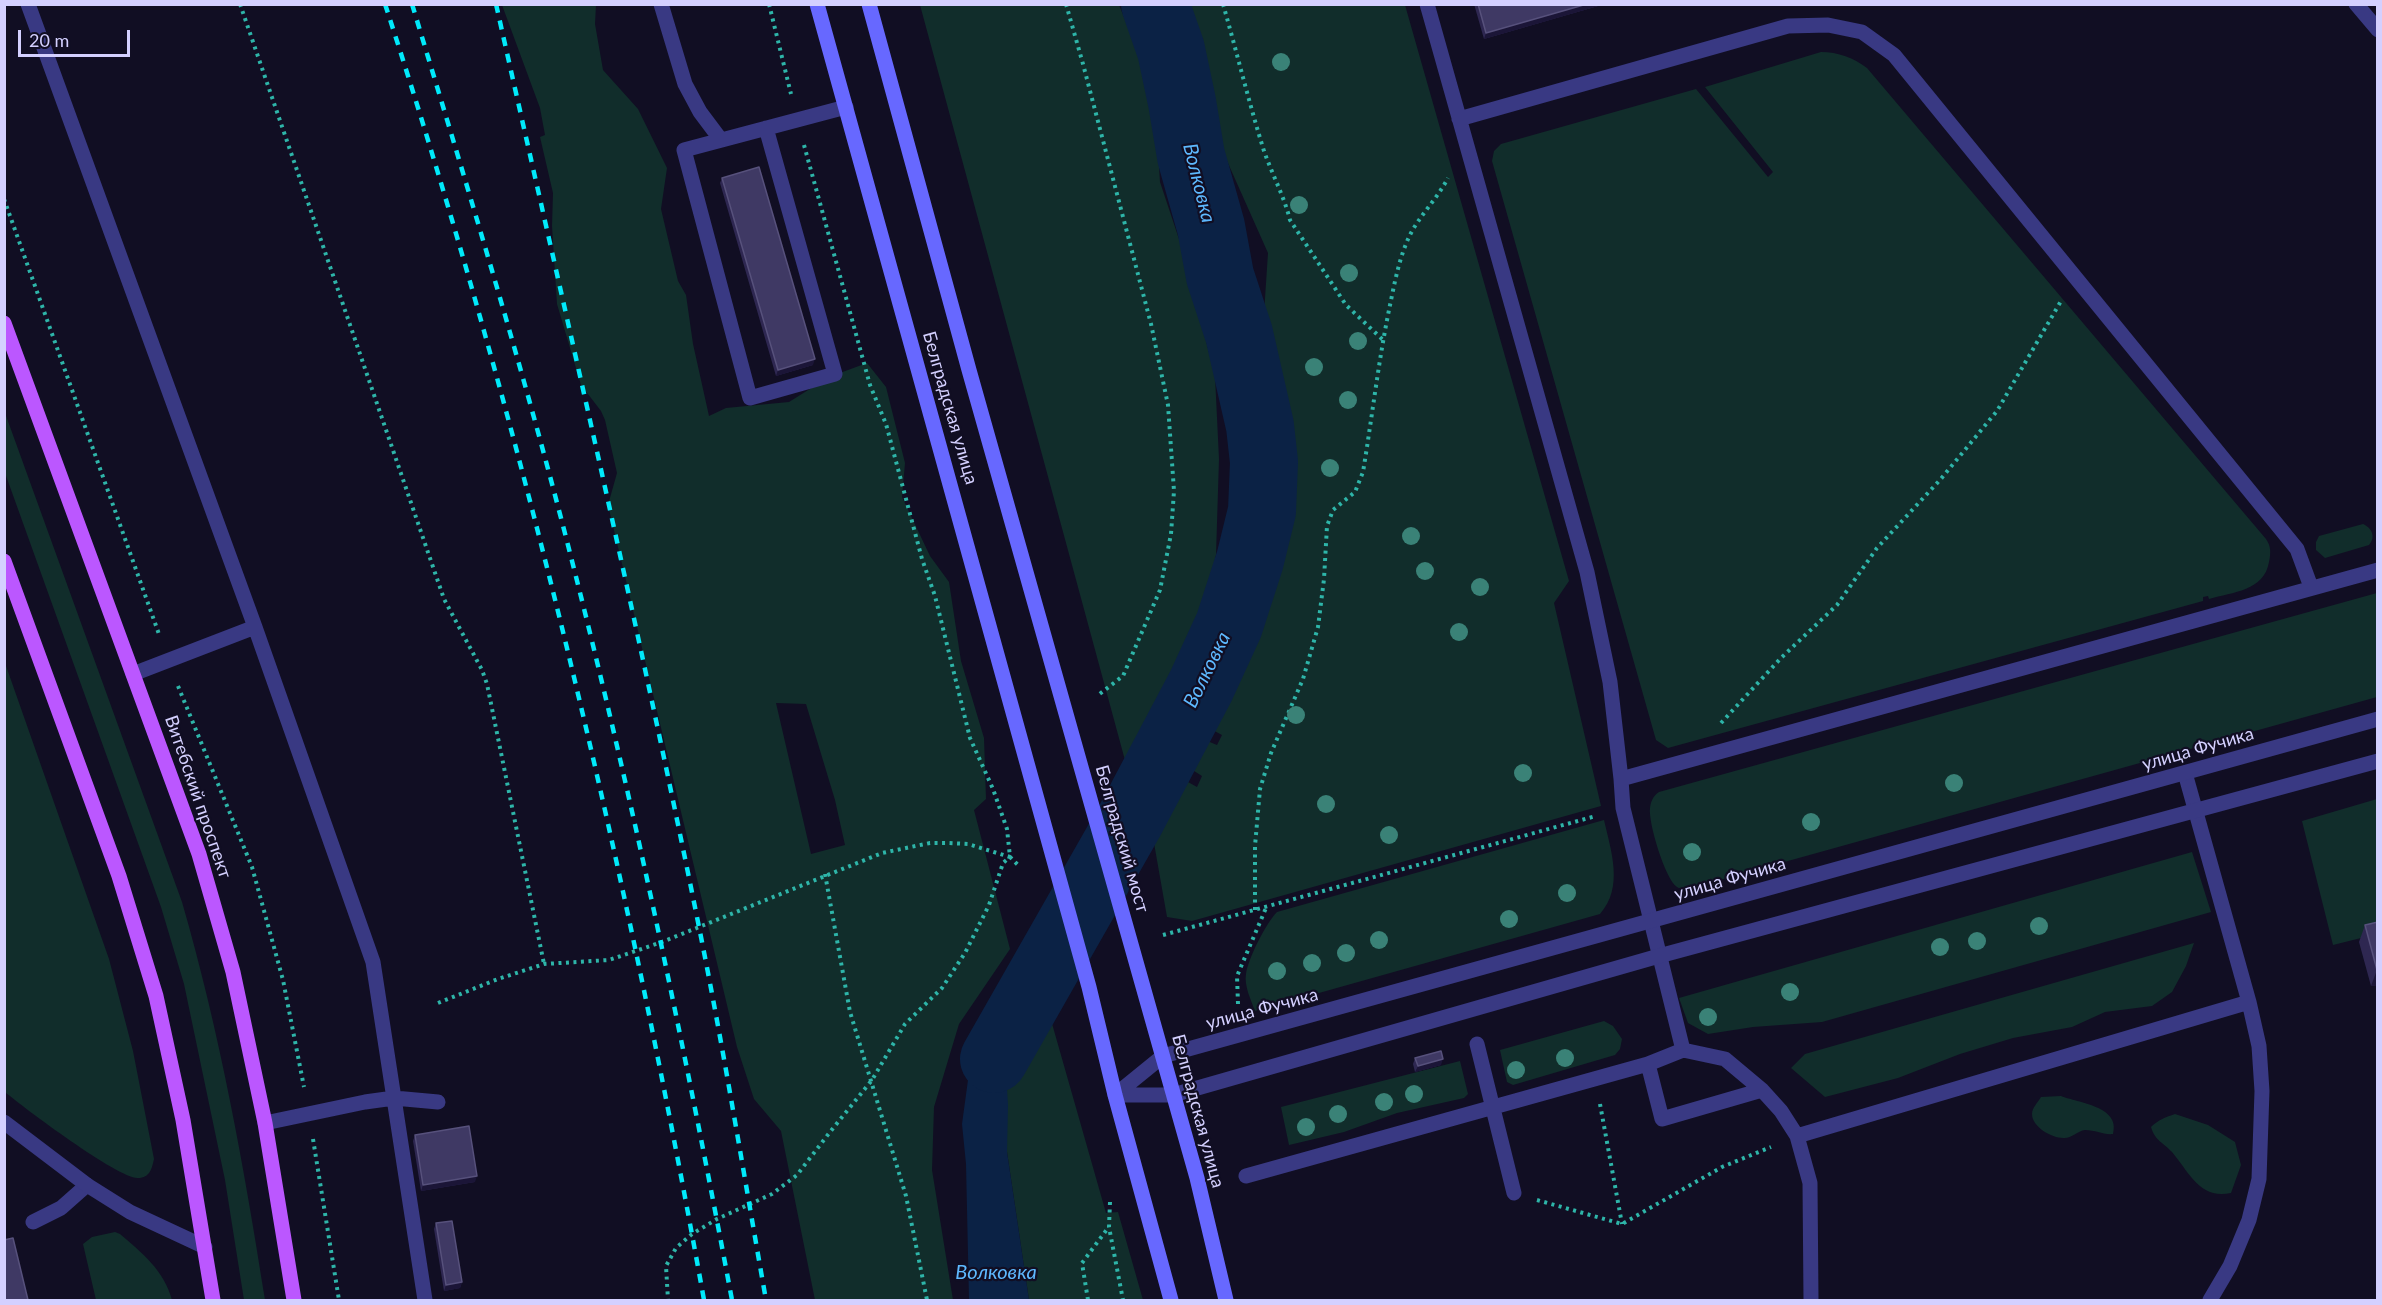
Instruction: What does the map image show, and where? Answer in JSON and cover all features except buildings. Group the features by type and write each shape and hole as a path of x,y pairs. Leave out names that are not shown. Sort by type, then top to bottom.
{"main road":[{"name":"Витебский проспект","path":"4,323 202,864 233,972 264,1123 294,1300"},
{"path":"4,561 119,876 156,996 183,1120 213,1300"}],"street":[{"path":"28,4 255,627 373,962 425,1300"},
{"path":"661,4 685,84 700,112 721,140"},
{"name":"Белградская улица","path":"818,4 1089,987 1115,1095"},
{"name":"Белградская улица","path":"869,4 1078,757"},
{"path":"1427,4 1587,572 1610,682 1623,808 1683,1050"},
{"path":"2356,4 2378,30"},
{"path":"1459,119 1788,26 1828,25 1862,32 1894,55 2297,549 2311,588"},
{"path":"766,128 835,374 750,398 684,150 766,128 798,120 846,107"},
{"path":"1621,779 2378,570"},
{"path":"133,674 255,627"},
{"name":"улица Фучика","path":"1115,1095 1163,1056 2378,719"},
{"name":"Белградский мост","path":"1078,757 1129,933"},
{"path":"1171,1300 1115,1095 1173,1095 1659,956 2197,812 2378,761"},
{"path":"2185,773 2249,1002 2259,1046 2262,1091 2259,1179 2249,1220 2230,1266 2211,1300"},
{"name":"Белградская улица","path":"1129,933 1197,1178 1226,1300"},
{"path":"1797,1136 2249,1002"},
{"path":"1477,1044 1514,1193"},
{"path":"1246,1176 1596,1079 1648,1064 1683,1050 1725,1059 1762,1090 1781,1111 1797,1136 1810,1183 1811,1300"},
{"path":"1648,1064 1662,1119 1762,1090"},
{"path":"264,1123 394,1098 438,1102"},
{"path":"4,1122 87,1185 130,1212 205,1247"},
{"path":"33,1222 61,1208 87,1185"}],"path":[{"path":"240,4 444,599 482,670 544,964"},
{"path":"768,4 870,384 886,424 922,559 935,596 970,738 993,789 1007,829 1010,856"},
{"path":"1066,4 1151,324 1168,405 1174,491 1171,534 1160,590 1123,676 1097,696"},
{"path":"1223,4 1264,149 1290,220 1346,305 1383,340"},
{"path":"1254,910 1255,846 1260,789 1270,753 1303,679 1315,636 1324,579 1328,526 1333,510 1356,492 1363,472 1383,340 1394,285 1409,237 1438,196 1453,169"},
{"path":"4,200 168,661 252,867 283,980 309,1113 339,1300"},
{"path":"1702,758 1724,717 1837,605 1877,548 1940,480 1997,411 2075,276"},
{"path":"1163,935 1623,808"},
{"path":"438,1003 498,979 544,964 609,960 662,942 825,874 882,853 930,843 968,844 1010,856 1019,866"},
{"path":"668,1300 666,1266 676,1248 692,1234 717,1219 772,1194 797,1175 872,1080 905,1024 942,988 965,953 989,905 1003,863 1010,856"},
{"path":"825,874 850,1012 906,1196 927,1300"},
{"path":"1238,1004 1237,976 1266,907"},
{"path":"1596,1079 1623,1224"},
{"path":"1514,1193 1623,1224 1722,1167 1797,1136"},
{"path":"1110,1202 1109,1227 1123,1300"},
{"path":"1088,1300 1082,1263 1109,1227"}],"green space":[{"path":"502,5 596,5 595,24 603,70 638,109 667,168 661,209 678,281 686,295 693,344 709,416 726,408 789,402 829,377 867,363 886,387 905,463 902,497 930,556 949,582 961,661 984,738 986,799 974,810 1010,949 959,1024 934,1107 932,1170 953,1300 815,1300 781,1131 754,1099 737,1047 608,505 617,473 605,420 581,385 557,304 552,226 553,193 540,137 545,135 540,108","holes":["776,703 806,704 835,800 845,845 811,854"]},
{"path":"920,5 1119,5 1154,88 1160,182 1184,254 1215,376 1219,459 1216,555 1196,644 1129,775"},
{"path":"1184,5 1405,5 1569,581 1554,603 1601,806 1192,921 1167,917 1151,826 1179,777 1197,787 1202,776 1183,764 1193,745 1196,746 1200,738 1217,745 1222,735 1205,726 1252,638 1265,606 1278,554 1283,510 1283,461 1277,416 1262,344 1268,253 1219,143"},
{"path":"1821,52 1846,56 1867,68 2266,539 2270,550 2269,562 2261,579 2254,585 2237,592 2209,599 2208,596 2203,597 2203,601 1668,748 1656,740 1492,161 1494,151 1501,144 1696,89 1768,177 1773,172 1705,87"},
{"path":"5,413 182,902 196,951 230,1100 265,1300 244,1300 225,1180 184,984 161,907 5,473"},
{"path":"2363,524 2372,533 2369,545 2325,558 2316,550 2319,536"},
{"path":"2377,593 2377,697 1691,888 1677,887 1667,873 1654,837 1650,815 1652,801 1659,792"},
{"path":"5,663 109,959 133,1051 154,1159 150,1172 142,1178 128,1175 112,1167 50,1127 5,1092"},
{"path":"2377,799 2377,934 2333,945 2302,821"},
{"path":"1604,820 1614,868 1614,881 1612,892 1600,914 1255,1011 1247,988 1246,974 1258,942 1277,912"},
{"path":"2192,852 2211,912 1822,1022 1753,1027 1708,1034 1688,1023 1679,998"},
{"path":"2194,943 2186,966 2172,992 2152,1006 2105,1012 2072,1027 2013,1038 1960,1054 1898,1078 1825,1097 1791,1068 1805,1054"},
{"path":"1047,1006 1106,1213 1118,1212 1143,1300 1029,1300 1007,1152 1006,1073 1027,1032"},
{"path":"1604,1021 1613,1026 1622,1039 1620,1049 1615,1055 1513,1085 1507,1082 1500,1050"},
{"path":"1460,1061 1468,1094 1464,1098 1397,1113 1344,1132 1289,1145 1281,1107"},
{"path":"2061,1096 2105,1112 2111,1117 2114,1125 2113,1134 2085,1130 2063,1138 2043,1131 2033,1119 2034,1107 2041,1097"},
{"path":"2175,1114 2208,1125 2235,1142 2241,1165 2231,1193 2211,1192 2196,1183 2172,1152 2155,1136 2151,1127 2156,1122"},
{"path":"115,1232 136,1248 158,1271 172,1300 96,1300 83,1244 92,1237"}],"water":[{"name":"Волковка","path":"1028,960 1032,966 1036,966 1047,1006 1027,1032 1006,1073 1007,1152 1029,1300 969,1300 966,1164 962,1124 968,1080 993,1024"}],"waterway":[{"name":"Волковка","path":"994,1059 1129,822 1201,686 1229,625 1250,560 1262,511 1264,462 1260,426 1239,334 1220,276 1211,227 1191,156 1171,50 1155,4"}],"railway":[{"path":"385,4 482,324 567,647 640,972 704,1300"},
{"path":"412,4 514,346 593,646 657,925 732,1300"},
{"path":"496,4 651,696 717,1020 766,1300"}]}
